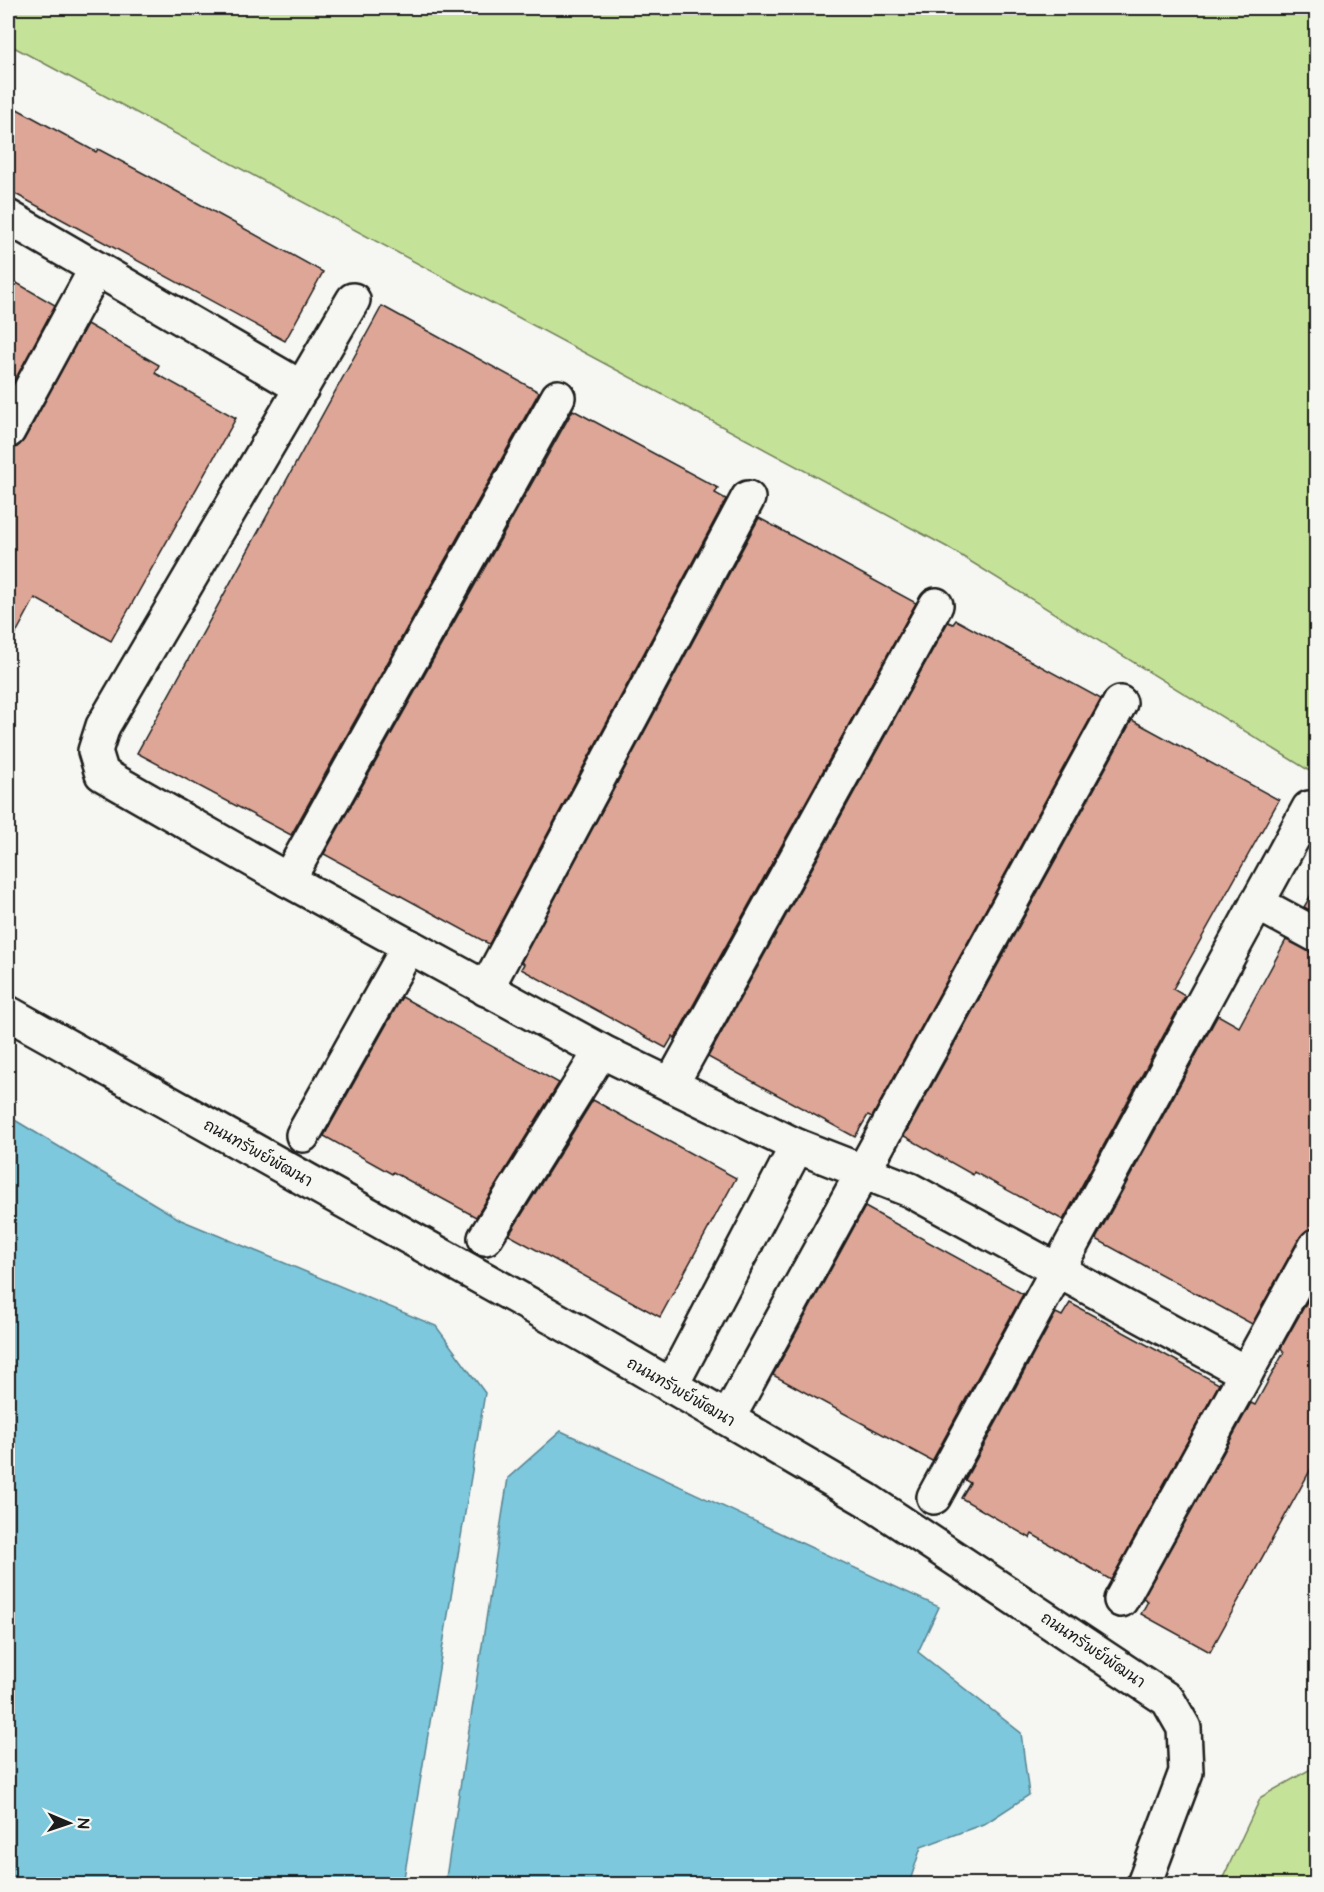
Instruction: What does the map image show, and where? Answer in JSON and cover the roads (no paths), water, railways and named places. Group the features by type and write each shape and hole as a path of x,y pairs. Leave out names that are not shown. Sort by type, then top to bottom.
{"street":[{"path":"8,217 302,388"},
{"path":"8,431 96,268"},
{"path":"353,300 103,726 94,751 102,774 288,880 601,1051 797,1146 910,1190 1246,1373"},
{"path":"288,880 558,397"},
{"path":"486,989 748,498"},
{"path":"671,1085 936,605"},
{"path":"728,1418 1120,703"},
{"path":"934,1497 1309,808"},
{"path":"1257,903 1317,935"},
{"path":"303,1135 409,946"},
{"name":"ถนนทรัพย์พัฒนา","path":"8,1013 728,1418 867,1500 1168,1700 1184,1728 1186,1772 1139,1884"},
{"path":"485,1238 601,1051"},
{"path":"671,1386 797,1146"},
{"path":"1121,1600 1317,1246"}],"water":[{"path":"8,1116 181,1220 436,1326 485,1393 403,1884 8,1884"},
{"path":"561,1431 939,1607 918,1652 1021,1733 1029,1795 986,1823 921,1847 909,1884 445,1884 508,1478"}]}
